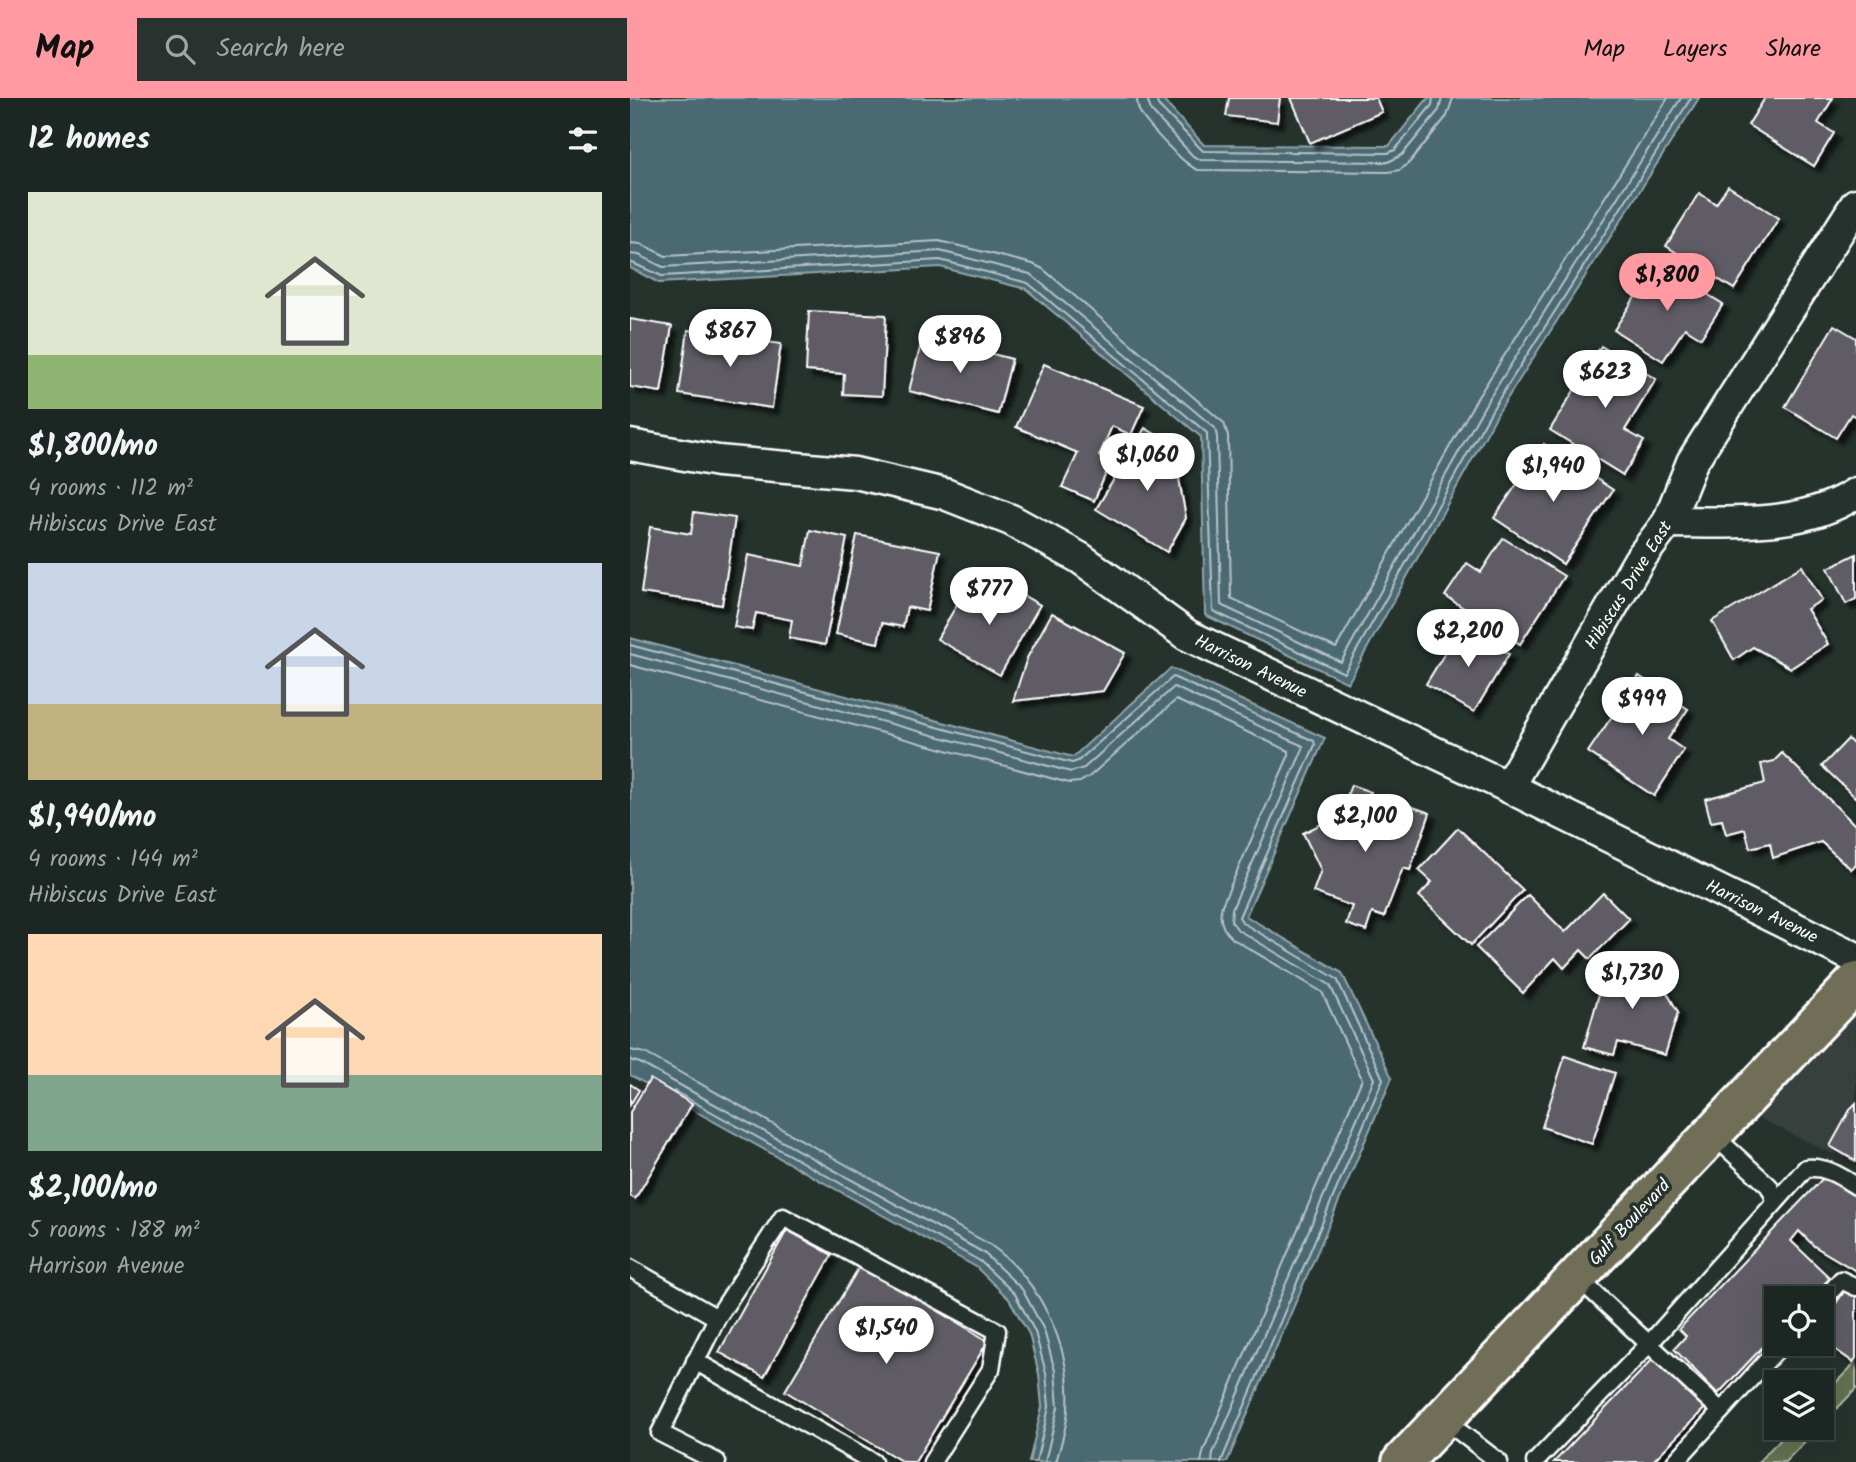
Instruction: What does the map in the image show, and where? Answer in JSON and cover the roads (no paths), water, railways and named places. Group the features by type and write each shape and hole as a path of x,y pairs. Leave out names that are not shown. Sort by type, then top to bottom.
{"main road":[{"name":"Gulf Boulevard","path":"1402,1462 1856,982"}],"street":[{"name":"Hibiscus Drive East","path":"1508,787 1639,560 1668,522 1692,462 1856,204"},
{"name":"Harrison Avenue","path":"630,445 718,461 855,473 945,494 1010,520 1080,558 1186,635 1508,787 1856,958"},
{"path":"1668,522 1772,522 1840,504 1856,493"}],"lane":[{"path":"1712,1135 1769,1186 1776,1201"},
{"path":"1535,1462 1649,1344 1806,1168 1829,1170 1856,1185"},
{"path":"717,1462 660,1433 717,1318 783,1217 997,1331 991,1369 932,1462"},
{"path":"630,1268 717,1318"},
{"path":"1577,1277 1721,1411"},
{"path":"1834,1288 1841,1280 1856,1287"},
{"path":"1675,1462 1771,1356"},
{"path":"695,1361 873,1462"},
{"path":"1443,1419 1499,1462"}],"water":[{"path":"630,98 1161,98 1204,145 1389,146 1428,98 1699,98 1498,413 1348,683 1205,615 1201,437 1026,289 940,267 659,283 630,268"},
{"path":"630,638 1073,757 1171,668 1325,738 1246,916 1342,973 1392,1078 1227,1462 1029,1462 1042,1407 1039,1374 1029,1334 1009,1299 976,1267 630,1075"}]}
